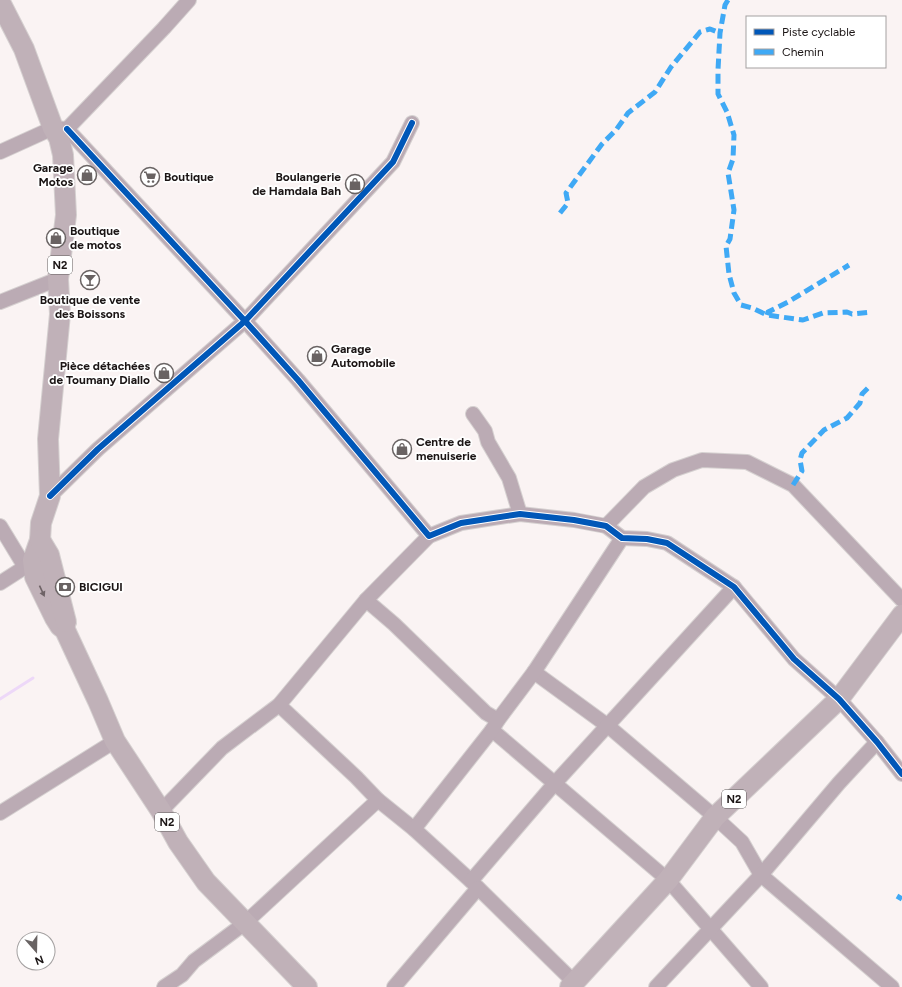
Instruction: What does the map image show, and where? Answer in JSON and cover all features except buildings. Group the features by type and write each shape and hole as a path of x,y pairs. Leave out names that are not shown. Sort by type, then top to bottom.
{"highway":[{"name":"N2","path":"0,2 24,49 60,128 59,138 63,154 66,215 58,279 60,314 48,439 50,496 41,523 36,577 55,618 60,626 65,630 115,741 161,811 178,842 206,882 307,987"},
{"name":"N2","path":"572,985 668,880 715,817 838,699 902,616"}],"street":[{"path":"0,152 60,128 164,28 188,0"},
{"path":"50,496 98,449 245,321 393,162 412,123"},
{"path":"60,128 245,321 298,380 429,536"},
{"path":"0,302 58,279"},
{"path":"473,414 485,431 488,442 509,478 520,514"},
{"path":"606,526 644,487 673,470 702,460 747,462 793,485 902,600"},
{"path":"161,811 222,748 279,705 366,600 429,536 461,523 520,514 574,520 606,526 622,538 647,539 667,543 734,586 794,659 838,699 877,742 902,774"},
{"path":"0,526 37,556 0,583"},
{"path":"414,829 534,672 622,538"},
{"path":"394,987 555,783 734,586"},
{"path":"366,600 394,624 486,713 495,725 555,783 668,880 761,987"},
{"path":"534,672 608,726 715,817 742,842 762,875 892,987"},
{"path":"279,705 356,777 378,800 414,829 474,884 572,985"},
{"path":"0,813 115,741"},
{"path":"656,987 762,875 839,783 877,742"},
{"path":"164,987 182,975 194,961 245,923 378,800"}],"waterway":[{"path":"0,699 33,678"}],"marked path":[{"path":"728,0 725,5 720,33 718,94 727,112 734,135 733,159 728,173 734,210 730,239 726,246 729,274 734,293 741,305 767,315 803,320 823,313 847,312 852,314 871,312"},
{"path":"560,213 568,203 566,193 602,144 616,130 628,113 655,92 671,67 700,32 710,29 720,33"},
{"path":"767,315 768,312 788,302 849,265"},
{"path":"793,485 802,471 800,460 802,453 824,430 847,418 860,403 862,394 868,388"},
{"path":"897,896 902,899"}],"cycle path":[{"path":"50,496 98,449 245,321 393,162 412,123"},
{"path":"67,129 298,380 429,536 461,523 520,514 574,520 606,526 622,538 647,539 667,543 734,587 794,659 839,699 877,742 902,774"}],"place":[{"name":"Garage Motos","path":"87,175"},
{"name":"Boutique","path":"150,177"},
{"name":"Boulangerie de Hamdala Bah","path":"355,184"},
{"name":"Boutique de motos","path":"56,238"},
{"name":"Boutique de vente des Boissons","path":"90,280"},
{"name":"Garage Automobile","path":"317,356"},
{"name":"Pièce détachées de Toumany Diallo","path":"164,373"},
{"name":"Centre de menuiserie","path":"402,449"},
{"name":"BICIGUI","path":"65,587"}]}
